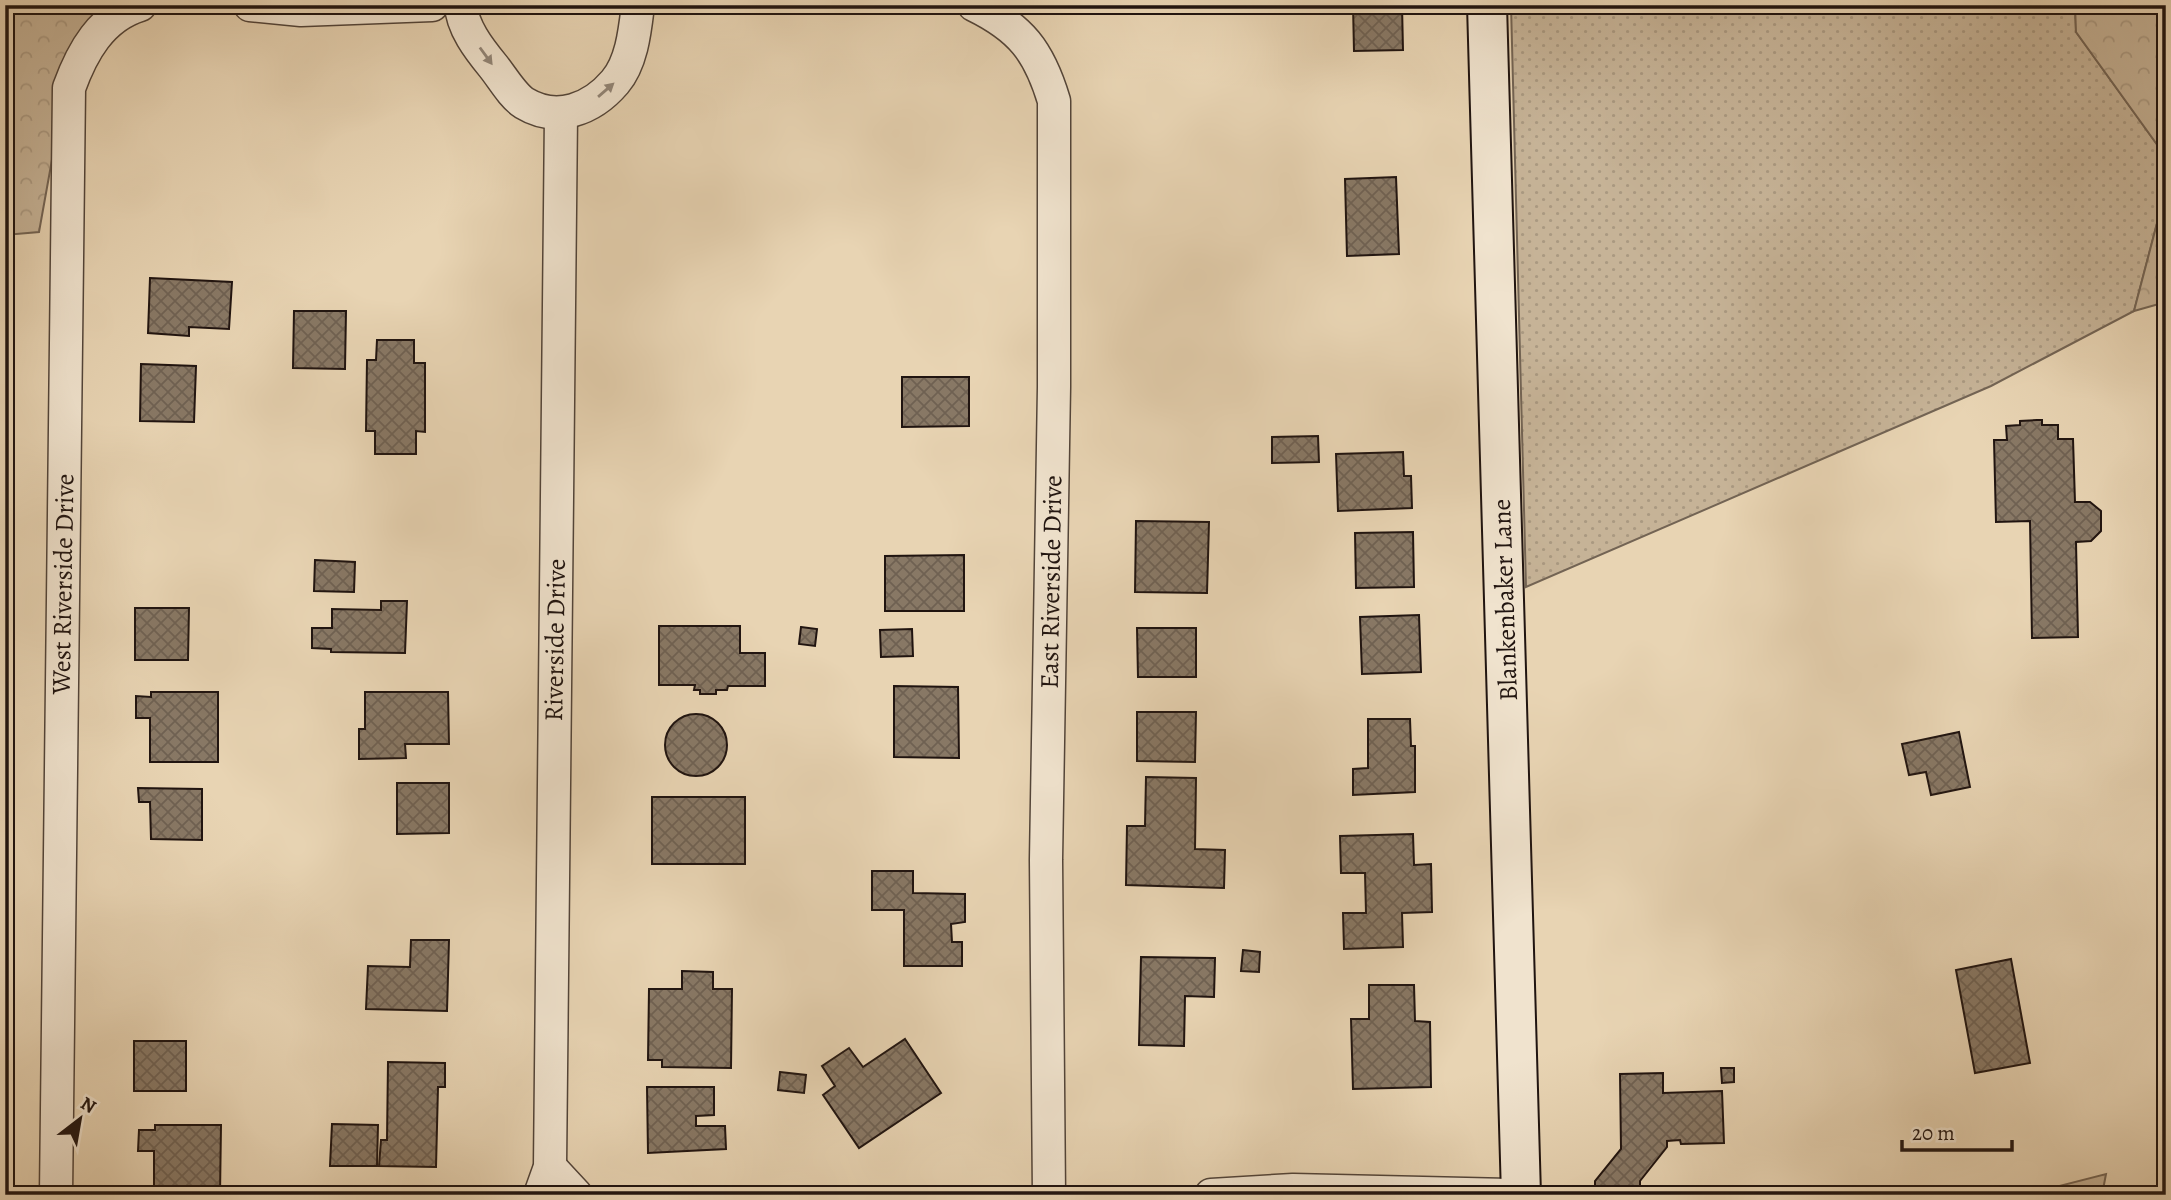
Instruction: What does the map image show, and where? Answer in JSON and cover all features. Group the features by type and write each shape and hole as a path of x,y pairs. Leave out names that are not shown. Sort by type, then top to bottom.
{"street":[{"name":"West Riverside Drive","path":"56,1195 69,88 80,56 101,29 140,5"},
{"path":"250,5 301,10 432,5"},
{"path":"461,5 462,19 480,48 522,102 561,114 587,106 616,81 634,39 638,5"},
{"name":"East Riverside Drive","path":"974,5 1001,19 1026,41 1044,69 1054,101 1054,387 1046,860 1049,1195"},
{"name":"Blankenbaker Lane","path":"1487,5 1521,1195"},
{"name":"Riverside Drive","path":"561,114 545,1181 576,1195"},
{"path":"1211,1195 1293,1190 1509,1195"}],"green space":[{"path":"16,5 111,5 71,54 39,232 5,235 5,30"},
{"path":"1511,5 2075,5 2076,32 2166,157 2166,189 2134,311 1991,386 1526,587"},
{"path":"2075,5 2166,5 2166,157 2076,32"},
{"path":"2166,189 2166,302 2134,311"},
{"path":"2106,1174 2102,1195 2024,1195"}],"building":[{"path":"1353,5 1402,5 1403,50 1354,51"},
{"path":"1396,177 1399,254 1347,256 1345,179"},
{"path":"150,278 232,282 229,329 189,327 189,336 148,333"},
{"path":"294,311 346,311 345,369 293,368"},
{"path":"377,340 414,340 414,363 425,363 425,432 416,431 416,454 375,454 375,431 366,431 367,360 376,360"},
{"path":"141,364 196,366 194,422 140,421"},
{"path":"902,377 969,377 969,426 902,427"},
{"path":"2042,420 2042,425 2058,425 2058,439 2073,439 2075,502 2090,502 2101,511 2101,531 2091,541 2076,542 2078,637 2032,638 2030,521 1996,522 1994,440 2007,440 2006,426 2020,425 2020,421"},
{"path":"1318,436 1319,462 1272,463 1272,437"},
{"path":"1403,452 1404,476 1411,476 1412,508 1338,511 1336,454"},
{"path":"1136,521 1209,522 1207,593 1135,592"},
{"path":"1413,532 1414,587 1356,588 1355,533"},
{"path":"964,555 964,611 885,611 885,556"},
{"path":"315,560 355,562 354,592 314,591"},
{"path":"381,601 407,601 405,653 331,652 331,649 312,648 312,628 332,628 332,609 381,610"},
{"path":"135,608 189,608 188,660 135,660"},
{"path":"1419,615 1421,672 1362,674 1360,617"},
{"path":"659,626 740,626 740,653 765,653 765,686 728,686 727,690 716,690 716,694 700,694 700,690 694,690 695,685 659,685"},
{"path":"801,627 817,629 815,646 799,644"},
{"path":"1137,628 1196,628 1196,677 1138,677"},
{"path":"912,629 913,656 881,657 880,630"},
{"path":"894,686 958,687 959,758 894,757"},
{"path":"151,692 218,692 218,762 150,762 150,718 136,718 136,696 151,697"},
{"path":"365,692 448,692 449,744 405,744 406,758 359,759 359,729 365,729"},
{"path":"1137,712 1196,712 1195,762 1137,761"},
{"path":"690,714 702,714 718,723 725,733 725,757 718,767 702,776 690,776 679,771 670,762 665,751 665,739 670,728 679,719"},
{"path":"1368,719 1410,719 1411,746 1415,746 1415,792 1353,795 1353,769 1368,768"},
{"path":"1959,732 1970,787 1931,795 1926,772 1909,775 1902,744"},
{"path":"1146,777 1196,778 1195,849 1225,850 1224,888 1126,885 1127,826 1145,826"},
{"path":"397,783 449,783 449,833 397,834"},
{"path":"138,788 202,789 202,840 151,839 150,802 139,802"},
{"path":"652,797 745,797 745,864 652,864"},
{"path":"1413,834 1414,865 1431,864 1432,912 1402,913 1403,947 1344,949 1343,913 1366,913 1365,873 1341,873 1340,836"},
{"path":"872,871 913,871 913,893 965,894 965,922 951,924 952,942 962,942 962,966 904,966 904,910 872,910"},
{"path":"411,940 449,940 447,1011 366,1009 368,966 410,967"},
{"path":"1243,950 1260,952 1259,972 1241,971"},
{"path":"1141,957 1215,958 1214,997 1185,996 1184,1046 1139,1045"},
{"path":"2011,959 2030,1063 1975,1073 1956,970"},
{"path":"682,971 713,972 713,989 732,989 731,1068 662,1067 662,1060 648,1060 649,989 682,989"},
{"path":"1369,985 1414,985 1415,1021 1430,1022 1431,1087 1353,1089 1351,1019 1369,1019"},
{"path":"905,1039 941,1093 859,1148 823,1095 835,1086 822,1066 849,1048 863,1067"},
{"path":"134,1041 186,1041 186,1091 134,1091"},
{"path":"388,1062 445,1063 445,1087 438,1087 436,1167 379,1166 381,1140 387,1140"},
{"path":"1721,1068 1734,1068 1734,1082 1722,1083"},
{"path":"780,1072 806,1075 804,1093 778,1090"},
{"path":"1663,1073 1663,1093 1722,1091 1724,1143 1681,1144 1680,1140 1667,1141 1667,1147 1640,1181 1640,1195 1595,1195 1595,1181 1621,1149 1620,1074"},
{"path":"647,1087 714,1087 714,1115 696,1116 696,1126 725,1126 726,1149 648,1153"},
{"path":"332,1124 378,1125 377,1166 330,1166"},
{"path":"155,1125 221,1125 220,1195 154,1195 154,1151 138,1151 139,1130 155,1130"}]}
